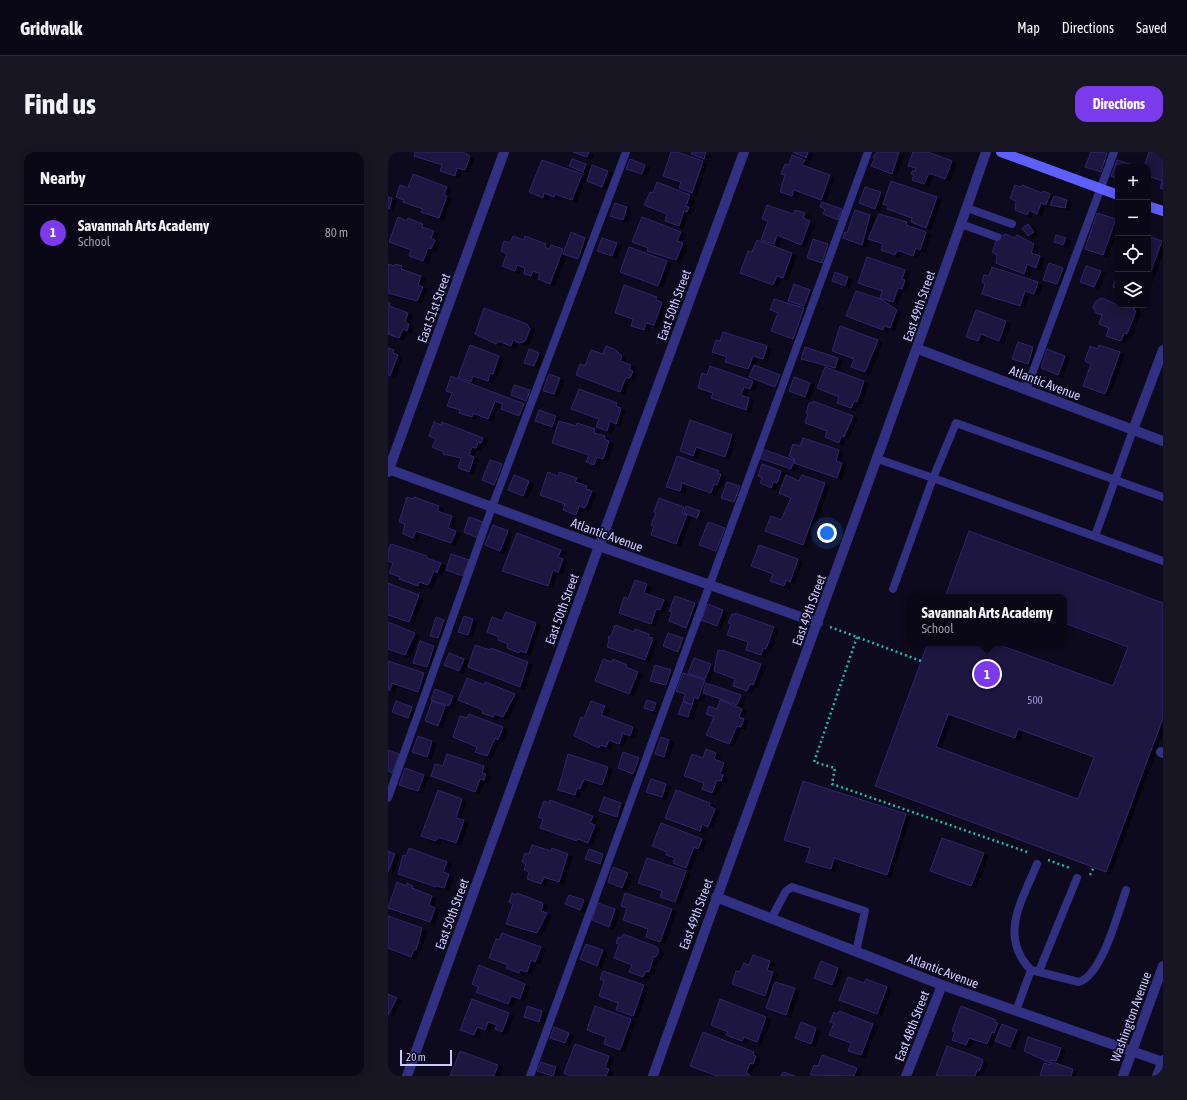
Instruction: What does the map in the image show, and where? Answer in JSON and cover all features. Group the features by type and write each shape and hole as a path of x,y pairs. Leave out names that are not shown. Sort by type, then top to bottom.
{"street":[{"name":"East 51st Street","path":"388,470 504,152"},
{"name":"East 50th Street","path":"407,1076 599,546 744,152"},
{"name":"East 49th Street","path":"653,1076 716,897 918,349 986,152"},
{"path":"1001,152 1115,194"},
{"path":"1151,207 1163,211"},
{"name":"Atlantic Avenue","path":"918,349 1163,441"},
{"path":"1133,430 1163,350"},
{"name":"Atlantic Avenue","path":"388,470 599,546 818,622"},
{"name":"Atlantic Avenue","path":"716,897 942,985 1163,1062"},
{"name":"Washington Avenue","path":"1123,1076 1163,966"},
{"name":"East 48th Street","path":"906,1076 942,985"},
{"path":"1157,1076 1163,1062"}],"lane":[{"path":"388,798 492,507 626,152"},
{"path":"530,1076 868,152"},
{"path":"1026,390 1114,152"},
{"path":"967,208 1012,224"},
{"path":"961,224 997,237"},
{"path":"893,589 933,478 956,422 1163,497"},
{"path":"1095,536 1133,430"},
{"path":"878,459 1163,561"},
{"path":"1037,864 1015,920 1014,932 1016,947 1021,959 1035,970 1079,982 1087,980 1100,962 1126,890"},
{"path":"1016,1011 1078,873"},
{"path":"771,919 786,891 792,887 865,911 856,952"}],"path":[{"path":"818,622 921,661"},
{"path":"857,637 814,762 835,768 832,784 1032,854"},
{"path":"1046,859 1078,873 1090,875 1094,867"}],"building":[{"path":"415,152 463,152 470,156 465,170 457,168 455,176 440,171 442,165 414,156"},
{"path":"573,152 589,152 587,157"},
{"path":"671,152 677,152 703,161 692,193 679,188 681,182 663,176"},
{"path":"692,152 706,152 704,159 691,154"},
{"path":"793,152 808,152 806,158"},
{"path":"877,152 899,152 892,174 871,166 875,158 873,157"},
{"path":"913,152 928,152 952,161 945,179 929,173 924,184 912,180 914,175 911,174 912,171 915,171 916,168 908,166"},
{"path":"1091,152 1107,153 1101,172 1085,167"},
{"path":"1149,152 1163,152 1163,189 1160,188 1162,181 1151,177 1151,164 1145,164"},
{"path":"792,155 805,160 802,165 830,175 821,200 794,190 792,196 780,192 785,175 781,174 785,164 789,165"},
{"path":"572,159 586,164 583,172 569,166"},
{"path":"630,159 645,165 642,174 626,169"},
{"path":"542,160 582,174 572,200 555,194 554,197 544,193 543,198 529,192"},
{"path":"1117,160 1129,164 1116,164"},
{"path":"592,165 608,171 602,187 587,181"},
{"path":"1115,165 1115,178 1111,176"},
{"path":"413,174 447,187 444,194 447,196 439,218 421,212 423,209 403,202 404,200 396,197 400,185 408,188"},
{"path":"891,181 937,197 926,228 911,222 912,218 887,209 888,206 883,204"},
{"path":"657,182 690,195 686,206 689,207 687,212 684,211 679,226 665,221 667,214 644,205 650,192 653,193"},
{"path":"1015,185 1021,187 1022,185 1042,193 1043,191 1050,194 1046,205 1041,203 1037,214 1029,210 1027,215 1015,210 1016,201 1010,198"},
{"path":"865,187 881,192 875,209 859,203"},
{"path":"1054,196 1067,200 1065,208 1050,205"},
{"path":"388,197 392,198 389,209 388,208"},
{"path":"822,202 842,209 838,220 823,214 825,209 820,207"},
{"path":"615,203 627,207 623,220 610,216"},
{"path":"767,205 793,214 795,210 805,213 803,218 810,221 801,245 777,235 774,244 761,240 768,221 762,219"},
{"path":"855,210 870,215 862,245 843,238 845,232 847,233"},
{"path":"1097,213 1115,219 1103,255 1085,249"},
{"path":"879,214 907,222 906,225 926,232 920,250 916,248 913,256 897,250 895,255 881,250 883,244 868,239"},
{"path":"398,217 407,221 408,218 423,224 422,227 434,231 431,238 435,240 431,249 428,248 423,261 409,256 411,250 389,242"},
{"path":"642,217 681,232 677,241 683,243 676,260 647,251 648,248 632,242"},
{"path":"1028,224 1034,232 1028,236 1022,228"},
{"path":"571,232 585,238 578,259 563,254"},
{"path":"999,234 1004,236 1005,234 1015,238 1017,235 1034,244 1031,253 1040,256 1036,268 1027,264 1024,274 996,263 997,255 992,252"},
{"path":"1056,235 1066,238 1063,245 1054,242"},
{"path":"513,236 524,240 525,236 546,244 545,247 549,249 551,245 563,249 550,284 538,279 540,274 533,271 531,276 524,274 525,268 517,265 515,271 502,266 507,254 501,251 504,241 510,243"},
{"path":"1151,237 1162,241 1151,271"},
{"path":"602,238 617,243 612,256 597,251"},
{"path":"813,239 828,244 822,263 807,258"},
{"path":"757,240 792,253 783,278 777,276 773,285 740,273 748,251 752,252"},
{"path":"629,247 667,261 658,286 620,272"},
{"path":"867,257 905,270 902,279 905,280 902,289 898,288 893,302 880,298 882,291 858,283"},
{"path":"1049,263 1063,268 1057,284 1043,280"},
{"path":"388,264 402,266 401,269 421,276 418,285 423,287 417,301 388,293"},
{"path":"1086,266 1101,271 1094,287 1080,282"},
{"path":"992,267 1038,282 1034,294 1025,291 1020,306 982,294 985,284 982,282 984,275 989,276"},
{"path":"835,272 848,277 845,286 832,281"},
{"path":"794,284 810,290 804,306 788,301"},
{"path":"624,285 657,297 656,300 662,302 654,325 646,323 644,330 631,326 633,319 615,313"},
{"path":"856,291 881,299 897,310 890,328 884,326 883,330 846,316"},
{"path":"1102,298 1115,304 1115,308 1134,308 1134,310 1136,311 1127,334 1124,333 1121,341 1106,336 1109,328 1099,324 1102,315 1096,313 1093,307 1096,301"},
{"path":"774,299 804,308 793,339 771,331 778,313 770,310"},
{"path":"388,302 390,303 389,306 408,313 405,322 409,324 407,331 403,329 399,338 388,334"},
{"path":"484,308 527,324 530,329 525,341 520,343 513,340 511,346 498,341 496,344 475,334"},
{"path":"976,310 1006,321 999,341 981,334 978,341 966,337"},
{"path":"840,326 878,340 865,372 851,367 854,359 832,351"},
{"path":"723,332 767,346 763,359 753,356 748,369 725,362 727,357 712,352 716,340 720,341"},
{"path":"1018,342 1033,347 1028,364 1012,359"},
{"path":"470,345 499,356 493,374 490,373 488,381 473,376 471,382 458,377"},
{"path":"1099,345 1120,352 1105,394 1083,386 1091,364 1085,361 1090,346 1098,349"},
{"path":"606,346 616,350 622,356 620,361 631,365 629,370 633,371 630,378 626,377 620,392 576,375 580,364 585,366 591,350 603,354"},
{"path":"805,347 838,358 835,368 801,359"},
{"path":"388,348 394,350 393,353 398,355 390,376 388,375"},
{"path":"529,349 539,353 534,366 524,363"},
{"path":"1047,349 1065,356 1058,375 1041,368"},
{"path":"754,365 780,375 775,387 749,377"},
{"path":"710,366 753,381 750,389 744,387 741,395 749,398 746,410 711,398 713,393 698,388 702,373 707,375"},
{"path":"825,367 864,381 857,402 854,401 851,408 837,403 839,397 817,388"},
{"path":"549,374 560,378 554,394 543,391"},
{"path":"451,376 524,404 519,416 501,409 503,404 495,401 488,419 473,413 472,417 459,413 460,410 447,406 452,393 446,391"},
{"path":"794,377 810,383 805,397 789,391"},
{"path":"514,385 530,390 526,401 511,395"},
{"path":"579,389 617,403 616,406 621,408 616,424 610,421 607,431 596,427 599,419 571,409"},
{"path":"813,401 853,416 844,437 841,436 839,443 825,437 827,431 805,423 809,403 813,403"},
{"path":"539,410 556,416 552,427 535,421"},
{"path":"690,420 732,435 725,457 696,447 693,456 680,451"},
{"path":"559,421 576,426 577,423 595,429 594,433 605,436 604,439 609,441 603,459 597,457 594,465 586,462 589,455 552,443"},
{"path":"434,422 441,425 442,422 483,438 481,443 478,442 476,448 472,447 469,455 474,457 469,472 458,468 461,458 443,454 444,452 432,447 436,439 429,436"},
{"path":"803,438 839,450 836,461 842,463 837,478 794,463 795,459 789,456 793,444 800,446"},
{"path":"762,449 794,460 791,469 759,458"},
{"path":"677,456 719,471 718,473 721,474 717,485 714,484 711,493 682,483 680,491 666,487"},
{"path":"490,460 502,464 494,485 482,480"},
{"path":"762,464 781,471 777,483 773,482 771,488 760,483 762,478 758,476"},
{"path":"548,472 558,476 559,472 577,478 575,482 587,486 586,489 592,491 585,508 579,506 576,515 563,510 565,504 540,495"},
{"path":"514,475 529,481 523,496 508,490"},
{"path":"786,475 799,481 802,475 825,483 803,545 765,531 771,516 781,520 791,498 779,493"},
{"path":"727,482 740,486 734,502 721,498"},
{"path":"407,497 413,499 414,497 439,506 437,511 452,516 448,528 456,531 451,543 416,531 413,538 403,534 405,524 399,522"},
{"path":"659,498 684,507 682,513 687,515 676,544 651,535 654,526 651,525 656,513 654,512"},
{"path":"686,506 700,511 697,518 684,513"},
{"path":"469,517 483,522 477,538 464,532"},
{"path":"708,522 725,528 716,551 699,545"},
{"path":"493,525 508,531 500,551 485,545"},
{"path":"969,531 1163,603 1163,718 1106,872 875,786 927,646 1002,646 1113,686 1128,647 1067,624 1067,594 946,594","holes":["948,714 1015,738 1018,729 1094,757 1078,799 936,747"]},
{"path":"517,533 561,550 558,557 563,559 558,572 553,570 548,586 502,571"},
{"path":"391,544 427,556 427,558 441,563 437,573 434,571 428,585 419,582 418,586 399,579 400,577 389,573 393,563 388,561 388,551"},
{"path":"759,545 798,559 790,582 786,580 784,586 770,581 773,574 751,566"},
{"path":"451,554 469,560 463,576 446,570"},
{"path":"635,580 647,584 644,593 664,600 660,610 656,609 651,624 619,613 624,597 628,599"},
{"path":"388,583 419,595 409,622 388,615"},
{"path":"675,596 695,603 686,628 669,621 672,612 669,611"},
{"path":"708,604 723,610 717,626 701,620"},
{"path":"506,612 536,623 526,653 520,651 519,653 507,648 508,644 498,640 499,637 487,632 492,617 502,621"},
{"path":"735,613 774,627 766,649 763,648 761,655 746,650 748,642 727,635 731,624 728,623 732,614 735,615"},
{"path":"464,616 473,619 468,635 458,632"},
{"path":"436,617 444,620 438,638 430,636"},
{"path":"388,622 415,633 405,655 388,649"},
{"path":"615,625 634,632 635,629 649,634 648,637 653,638 645,660 607,647 609,640 608,637 611,636"},
{"path":"668,633 683,638 678,652 663,646"},
{"path":"420,641 434,646 427,667 413,663"},
{"path":"475,645 490,650 491,648 528,662 520,687 468,667"},
{"path":"718,650 722,650 761,664 753,685 750,684 747,691 733,686 735,679 714,671"},
{"path":"449,653 464,659 459,671 444,665"},
{"path":"694,658 711,664 705,679 688,673"},
{"path":"603,659 612,662 613,659 638,672 629,694 595,681"},
{"path":"388,661 424,673 418,692 392,683 390,690 388,690"},
{"path":"655,665 671,670 666,685 650,681"},
{"path":"683,673 705,680 698,699 694,697 692,705 683,701 685,694 676,691"},
{"path":"467,678 484,685 485,682 515,694 503,717 494,714 493,717 482,713 483,710 458,700"},
{"path":"706,683 741,695 737,705 703,693"},
{"path":"435,689 453,696 449,706 431,700"},
{"path":"647,700 656,703 653,711 644,708"},
{"path":"720,700 742,709 739,717 744,719 741,727 737,726 729,744 706,735 714,717 706,714 709,706 717,709"},
{"path":"396,701 412,707 408,718 392,712"},
{"path":"432,701 445,706 438,726 425,721"},
{"path":"591,701 605,706 601,715 633,727 630,736 623,733 619,744 609,740 606,747 600,745 599,748 574,736 581,717 584,718"},
{"path":"683,702 692,705 688,717 678,714"},
{"path":"469,714 503,727 498,740 495,738 487,756 475,752 477,747 453,737 460,716 467,718"},
{"path":"418,736 432,741 427,757 412,752"},
{"path":"661,737 669,740 664,757 655,754"},
{"path":"706,749 716,753 714,759 724,763 720,774 723,775 721,781 717,780 712,793 702,789 704,783 684,776 692,754 703,758"},
{"path":"388,750 399,754 392,773 388,771"},
{"path":"623,752 639,758 633,774 618,768"},
{"path":"447,754 484,766 482,773 486,774 484,780 480,779 475,792 431,776 435,764 443,766"},
{"path":"568,754 608,767 602,785 584,779 580,789 577,788 575,795 558,790"},
{"path":"405,768 424,775 418,791 399,785"},
{"path":"651,779 666,784 662,797 646,792"},
{"path":"803,781 906,814 887,875 834,858 831,869 806,862 810,848 784,840"},
{"path":"438,790 462,799 456,818 464,820 456,843 438,837 436,841 421,836"},
{"path":"676,790 710,803 709,806 715,809 708,827 702,824 700,831 665,818"},
{"path":"604,797 621,803 617,817 599,811"},
{"path":"550,800 593,816 590,823 595,825 588,843 578,839 577,841 540,828 543,819 538,817 544,801 549,803"},
{"path":"661,823 702,839 698,849 694,847 686,868 673,863 675,858 666,855 667,852 652,846"},
{"path":"942,838 984,853 971,886 930,871"},
{"path":"532,845 551,851 552,848 568,854 559,882 544,877 541,884 527,879 529,872 524,870 526,864 522,862 525,853 529,854"},
{"path":"409,848 447,862 443,872 449,874 444,888 436,887 398,874 403,855 406,856"},
{"path":"589,849 603,854 600,864 585,859"},
{"path":"388,851 395,854 388,872"},
{"path":"647,858 686,871 675,902 660,897 662,891 638,883"},
{"path":"613,867 628,873 622,888 608,882"},
{"path":"397,882 406,886 407,883 413,886 412,888 432,896 429,905 435,908 430,922 388,908"},
{"path":"512,893 517,895 517,893 543,903 541,911 547,913 537,933 506,924 513,904 509,902"},
{"path":"625,893 672,909 660,942 646,937 648,929 623,920 627,908 621,906"},
{"path":"569,895 584,900 580,910 565,904"},
{"path":"598,903 615,909 609,927 592,920"},
{"path":"388,916 422,928 416,950 414,949 411,957 388,948"},
{"path":"502,933 541,947 535,962 531,960 527,972 520,970 519,973 506,968 508,965 489,958 496,939 499,940"},
{"path":"623,934 657,947 659,950 656,957 654,956 649,972 646,971 643,977 629,972 632,965 614,958 619,944 616,943 618,937 621,938"},
{"path":"586,944 603,950 597,966 580,959"},
{"path":"753,955 770,961 767,970 773,972 765,996 732,984 736,971 740,972 744,963 749,965"},
{"path":"821,961 838,968 832,985 814,978"},
{"path":"479,965 525,984 520,999 511,996 508,1004 476,992 479,987 472,984"},
{"path":"603,971 644,985 633,1016 616,1010 618,1003 599,996 604,981 600,979"},
{"path":"848,977 864,983 866,979 887,987 877,1014 839,1000"},
{"path":"775,982 795,988 786,1015 766,1008"},
{"path":"388,994 397,998 388,1015"},
{"path":"472,999 509,1013 502,1032 495,1029 497,1025 488,1022 485,1030 477,1027 474,1035 460,1030"},
{"path":"720,999 766,1017 757,1042 744,1037 742,1041 726,1035 728,1032 711,1025"},
{"path":"527,1006 542,1011 539,1022 524,1017"},
{"path":"595,1006 631,1019 620,1050 604,1044 606,1037 587,1030"},
{"path":"961,1006 996,1020 995,1022 998,1023 987,1044 969,1038 966,1045 952,1040 955,1032 952,1031"},
{"path":"839,1011 873,1024 861,1055 848,1051 851,1043 829,1035 834,1023 830,1022 834,1012 838,1014"},
{"path":"801,1022 816,1028 811,1044 795,1038"},
{"path":"1002,1024 1017,1030 1010,1047 995,1041"},
{"path":"554,1027 569,1033 565,1043 550,1038"},
{"path":"703,1032 754,1052 753,1055 756,1056 753,1064 750,1063 746,1073 749,1074 749,1076 717,1076 690,1066"},
{"path":"1028,1037 1061,1048 1056,1061 1051,1060 1050,1063 1024,1051"},
{"path":"575,1044 609,1056 605,1068 609,1069 606,1076 571,1076 564,1073"},
{"path":"947,1046 982,1059 983,1062 979,1071 977,1070 975,1076 936,1076"},
{"path":"460,1051 498,1065 494,1076 450,1076"},
{"path":"822,1055 857,1068 854,1076 810,1075 814,1065 818,1066"},
{"path":"541,1062 556,1067 553,1076 537,1071"},
{"path":"1052,1062 1073,1069 1071,1076 1040,1076 1044,1063 1050,1065"},
{"path":"783,1072 795,1076 781,1076"}],"place":[{"name":"Savannah Arts Academy","path":"987,674"}]}
